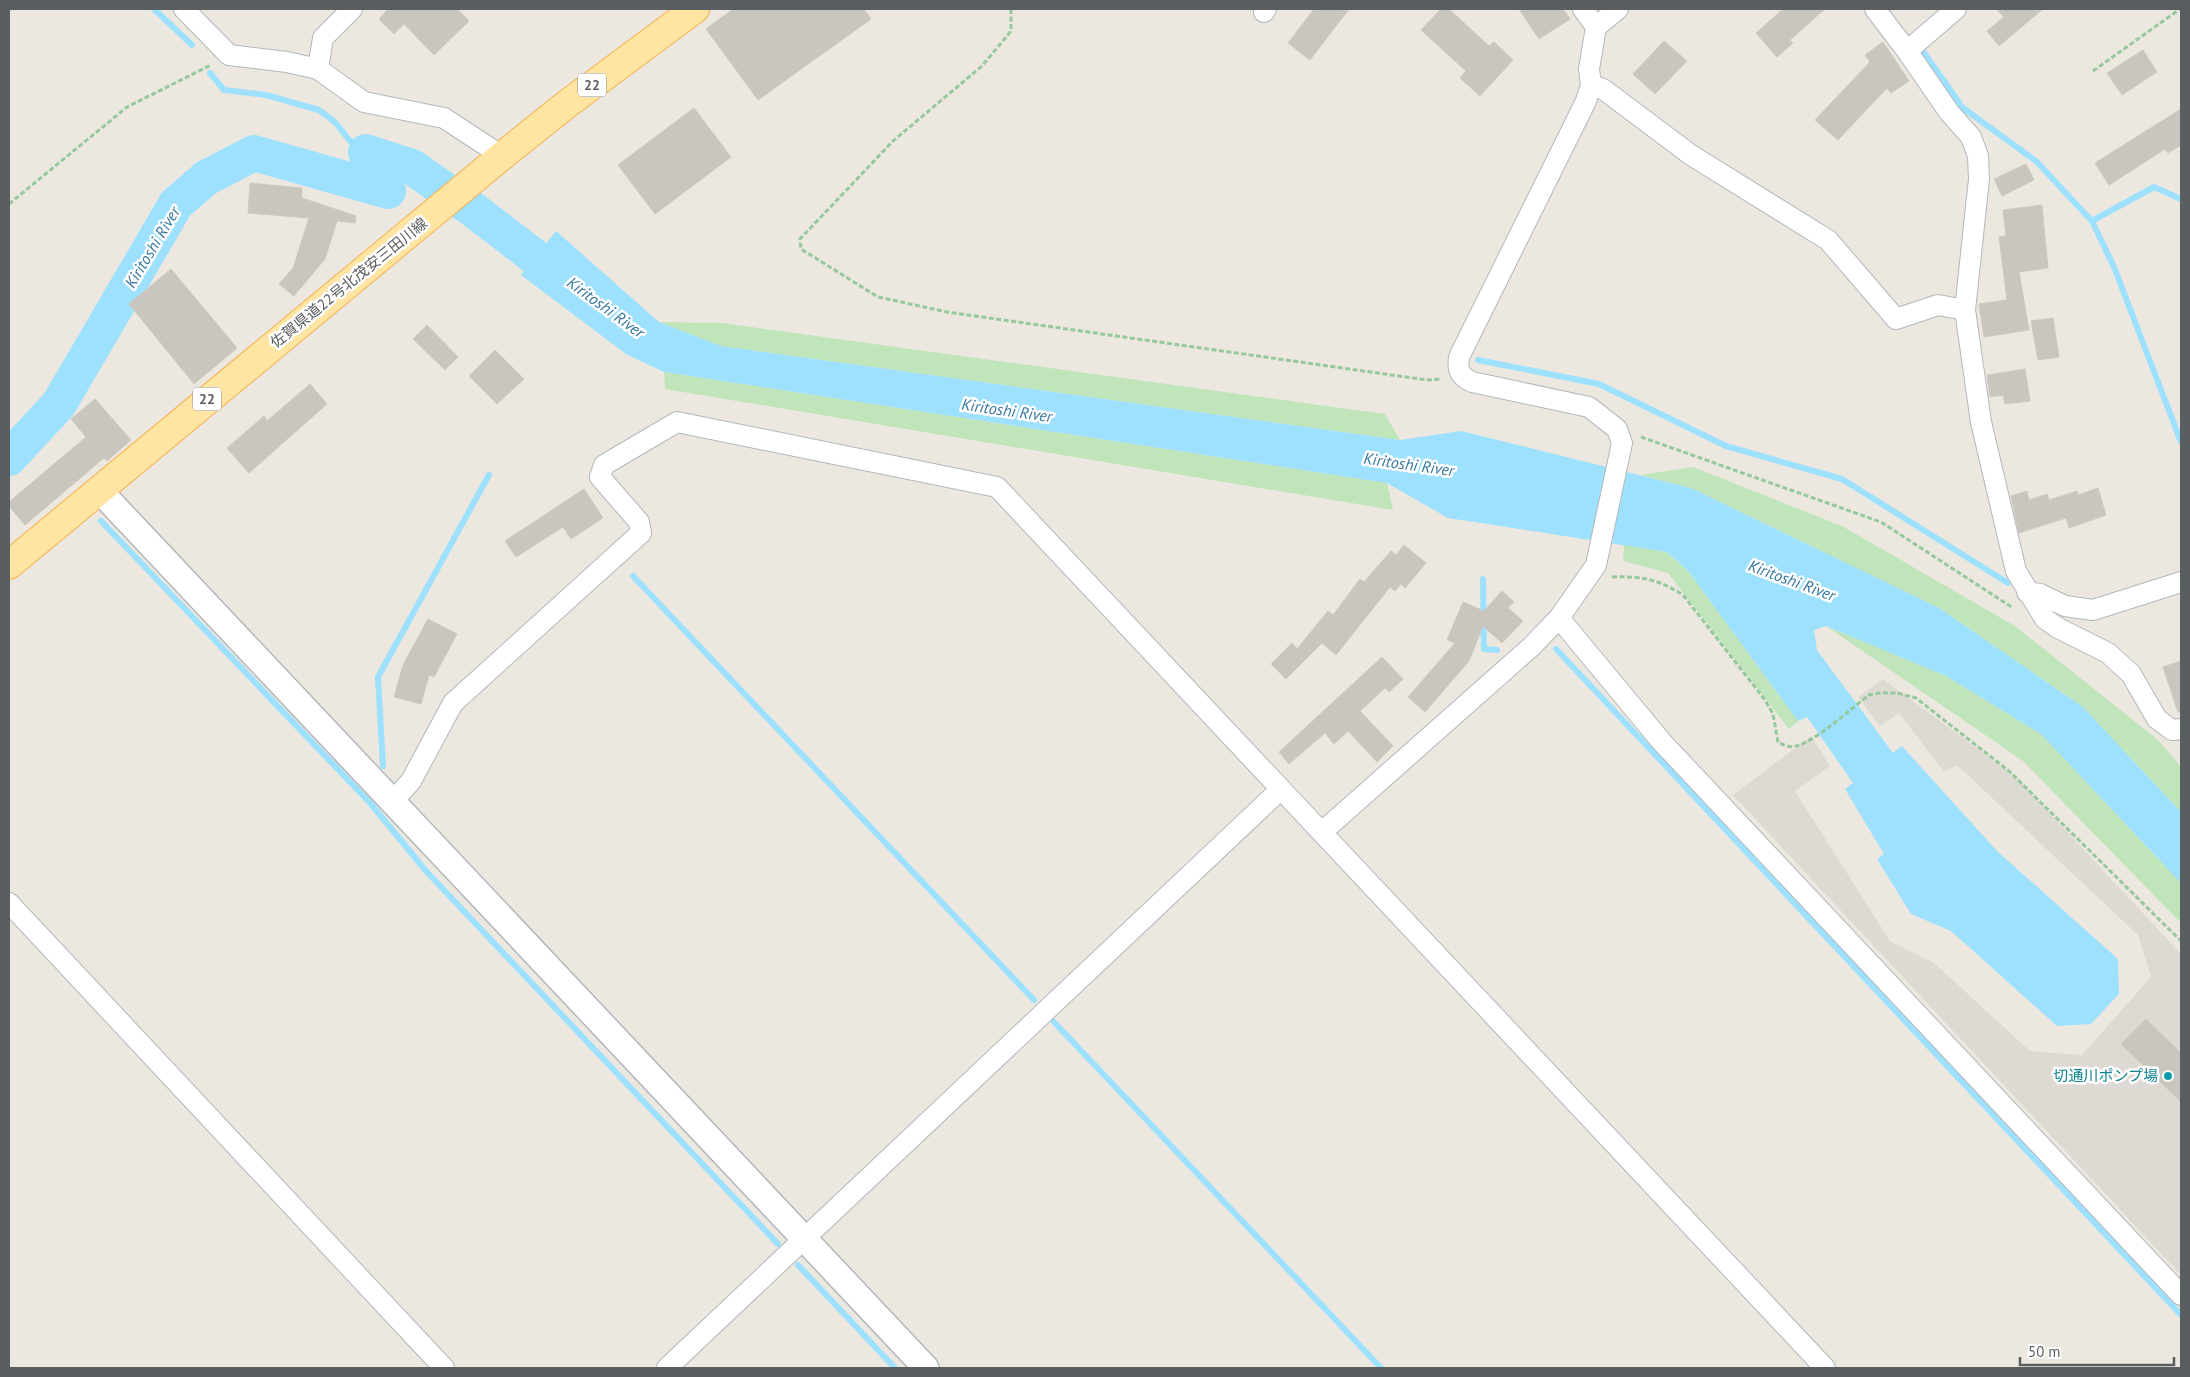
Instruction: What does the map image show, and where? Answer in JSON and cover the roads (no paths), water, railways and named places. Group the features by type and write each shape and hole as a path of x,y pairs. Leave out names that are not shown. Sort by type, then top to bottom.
{"main road":[{"name":"佐賀県道22号北茂安三田川線","path":"9,565 567,104 695,9"}],"street":[{"path":"184,9 229,55 287,62 318,69 364,102 444,118 497,161"},
{"path":"318,69 323,38 352,9"},
{"path":"1583,9 1596,27"},
{"path":"1322,832 1531,647 1559,618 1592,571 1620,436 1589,406 1472,382 1461,377 1457,368 1459,357 1568,140 1586,100 1591,85 1589,68 1596,27 1618,9"},
{"path":"1875,9 1949,112 1971,137 1978,156 1979,179 1965,310 1981,422 2016,571 2045,619 2058,628 2108,653 2132,674 2157,719 2172,730 2181,729"},
{"path":"1907,51 1956,9"},
{"path":"1591,85 1603,89 1691,155 1828,240 1896,319 1938,305 1965,310"},
{"path":"392,802 411,781 453,703 641,533 639,522 600,477 604,465 677,422 997,487 1825,1368"},
{"path":"99,490 926,1368"},
{"path":"2027,592 2040,594 2065,606 2093,610 2181,582"},
{"path":"1559,618 1661,741 2181,1294"},
{"path":"667,1368 1280,790"},
{"path":"9,903 444,1368"}],"water":[{"path":"556,231 659,322 721,346 1400,440 1461,431 1691,488 1939,608 2083,707 2181,812 2181,883 2041,734 1946,676 1826,626 1814,630 1817,650 1893,753 1902,746 1997,851 2118,959 2119,994 2091,1024 2057,1026 1951,931 1911,914 1877,859 1884,854 1845,789 1853,783 1807,717 1798,721 1689,572 1667,552 1448,518 1387,483 664,372 626,354 521,275"}],"waterway":[{"path":"154,9 192,45"},
{"path":"1922,50 1963,108 2036,161 2092,221 2154,187 2181,199"},
{"path":"210,73 224,90 266,95 319,110 335,122 350,141 366,152"},
{"name":"Kiritoshi River","path":"9,458 59,404 176,204 206,178 254,153 388,191 366,152 412,167 471,208 574,287"},
{"path":"2092,221 2114,267 2181,442"},
{"path":"1478,360 1599,384 1726,446 1842,479 2008,583"},
{"path":"383,766 378,677 489,475"},
{"path":"101,521 371,804 426,871 778,1244"},
{"path":"633,576 1034,1000"},
{"path":"1483,579 1484,649 1497,650"},
{"path":"1556,649 2181,1315"},
{"path":"1054,1022 1381,1368"},
{"path":"798,1265 895,1368"}],"place":[{"name":"切通川ポンプ場","path":"2168,1076"}]}
